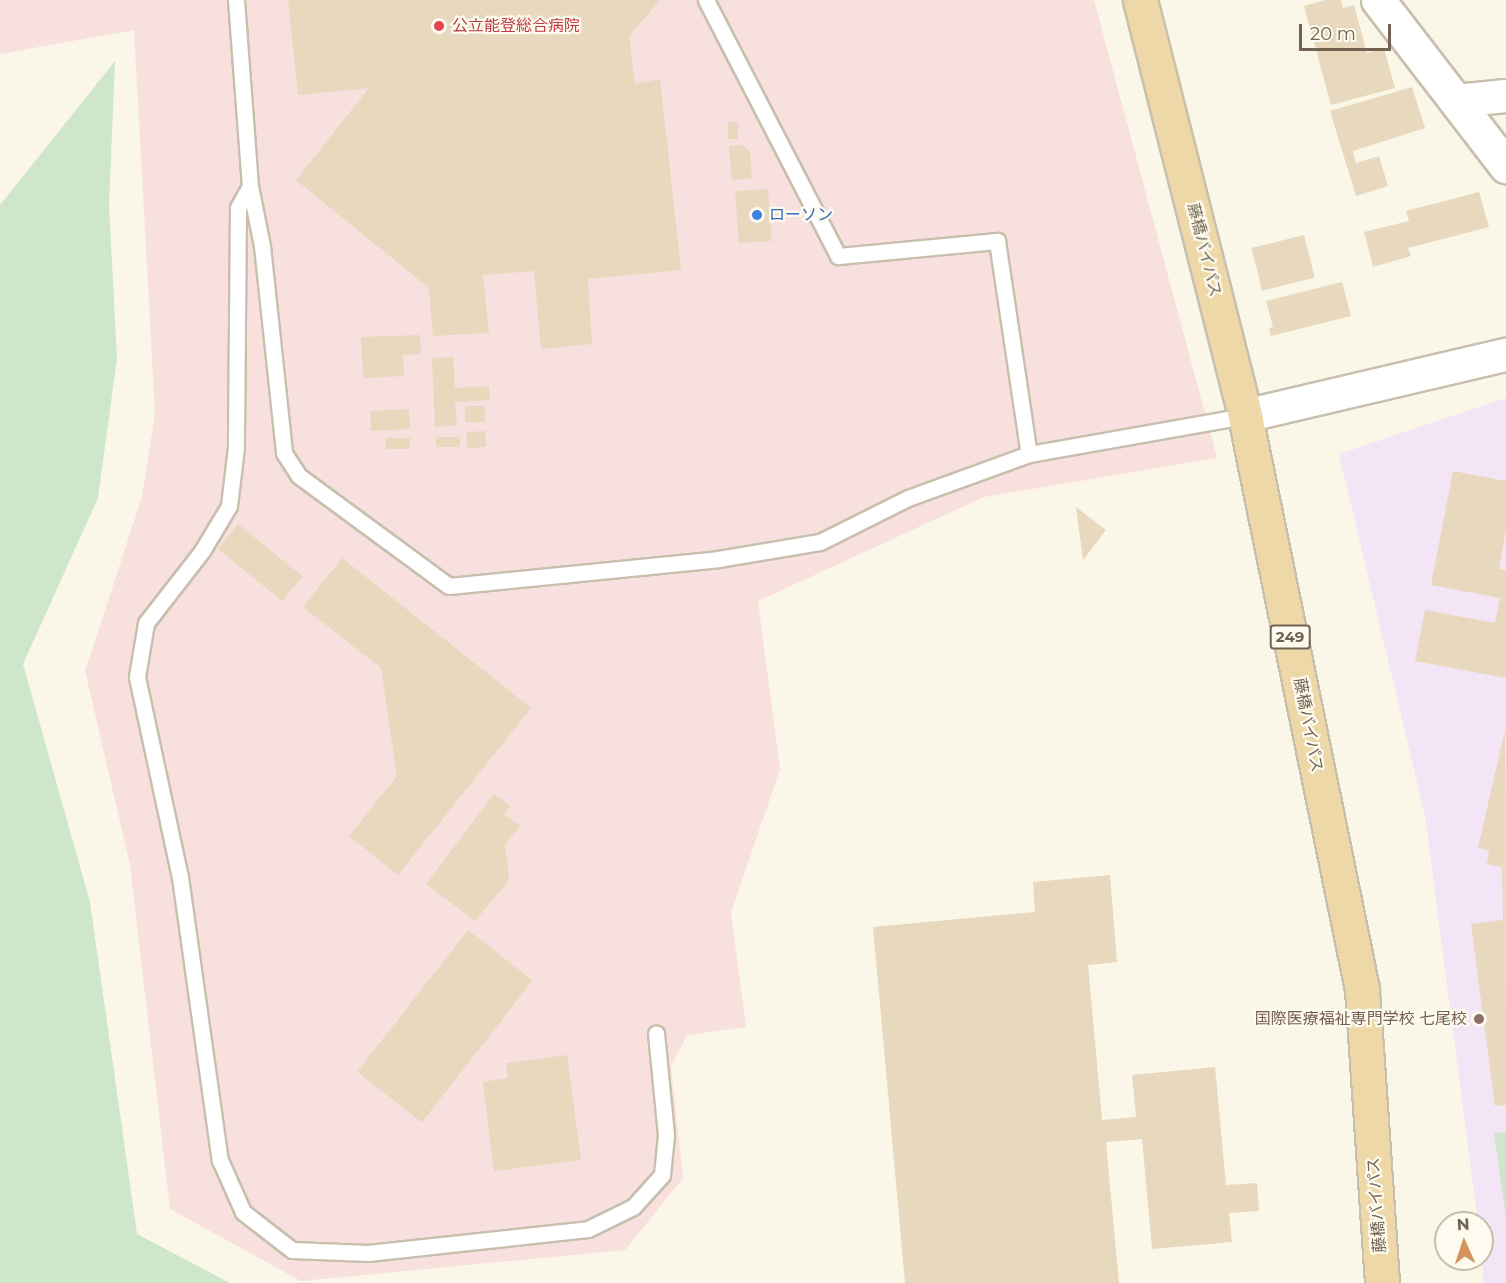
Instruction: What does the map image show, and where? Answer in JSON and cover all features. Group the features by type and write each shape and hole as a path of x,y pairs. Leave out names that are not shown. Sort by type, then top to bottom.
{"highway":[{"name":"藤橋バイパス","path":"1140,0 1245,416 1362,989 1382,1283"}],"street":[{"path":"1378,0 1506,166"},
{"path":"1456,101 1506,96"},
{"path":"1245,416 1506,355"}],"lane":[{"path":"236,0 250,186 262,246 284,453 299,476 449,586 718,559 820,542 908,498 1029,454 1245,416"},
{"path":"706,0 838,256 997,241 1029,454"},
{"path":"250,186 238,208 236,447 229,506 202,551 146,623 137,677 180,877 220,1160 243,1212 292,1250 368,1253 588,1229 633,1207 662,1175 666,1135 656,1033"}],"shaded area":[{"path":"0,0 1094,0 1217,458 984,497 758,601 780,769 731,913 746,1027 687,1035 671,1066 683,1178 625,1250 301,1281 170,1209 130,865 85,671 142,497 155,413 134,30 0,54"},
{"name":"国際医療福祉専門学校 七尾校","path":"1506,398 1506,1283 1483,1283 1483,1271 1494,1271 1494,1211 1476,1211 1425,816 1339,454"}],"green space":[{"path":"115,61 109,206 117,358 98,498 23,664 90,902 137,1234 230,1283 0,1283 0,205"},
{"path":"1506,1132 1506,1218 1494,1133"}],"building":[{"name":"公立能登総合病院","path":"288,0 660,0 629,36 635,84 660,79 681,270 588,279 592,344 541,349 534,271 483,275 489,333 433,336 429,288 296,180 369,88 298,95"},
{"path":"1325,0 1341,0 1343,8 1354,5 1367,53 1384,48 1395,88 1331,105 1304,6"},
{"path":"1412,87 1425,128 1353,151 1356,163 1379,156 1388,186 1356,196 1330,111"},
{"path":"728,122 738,122 738,139 728,139"},
{"path":"744,145 750,152 752,178 732,180 729,146"},
{"path":"768,189 772,241 739,243 735,191"},
{"path":"1479,192 1489,227 1408,248 1411,256 1373,267 1364,232 1409,221 1406,211"},
{"path":"1304,235 1315,278 1262,291 1252,248"},
{"path":"1342,282 1351,316 1271,336 1269,329 1273,327 1266,301"},
{"path":"420,335 421,354 403,355 404,376 363,378 361,337"},
{"path":"453,357 455,388 489,386 490,400 455,402 457,425 435,427 432,358"},
{"path":"465,406 485,406 485,422 465,422"},
{"path":"409,409 410,429 371,431 370,411"},
{"path":"485,431 486,447 467,448 466,432"},
{"path":"436,437 460,437 460,447 436,447"},
{"path":"386,438 410,438 410,449 386,449"},
{"path":"1453,471 1506,481 1506,529 1499,569 1506,570 1506,678 1415,661 1425,610 1495,623 1500,598 1431,585"},
{"path":"1076,507 1106,530 1083,560"},
{"path":"238,524 303,576 282,601 218,549"},
{"path":"342,558 531,708 398,875 349,836 397,776 381,668 303,607"},
{"path":"1505,730 1506,1105 1495,1106 1471,924 1503,920 1502,867 1487,864 1489,850 1478,848"},
{"path":"494,794 510,806 504,814 520,826 505,844 509,880 475,921 426,884"},
{"path":"1110,875 1117,962 1088,965 1102,1120 1136,1117 1132,1075 1215,1067 1226,1185 1257,1183 1259,1211 1229,1213 1232,1242 1152,1249 1142,1139 1106,1142 1119,1283 905,1283 873,927 1035,912 1033,882"},
{"path":"468,930 533,980 422,1122 357,1072"},
{"path":"567,1055 581,1160 494,1171 483,1082 508,1078 506,1063"}],"place":[{"name":"公立能登総合病院","path":"439,26"},
{"name":"ローソン","path":"757,215"},
{"name":"国際医療福祉専門学校 七尾校","path":"1479,1019"}]}
